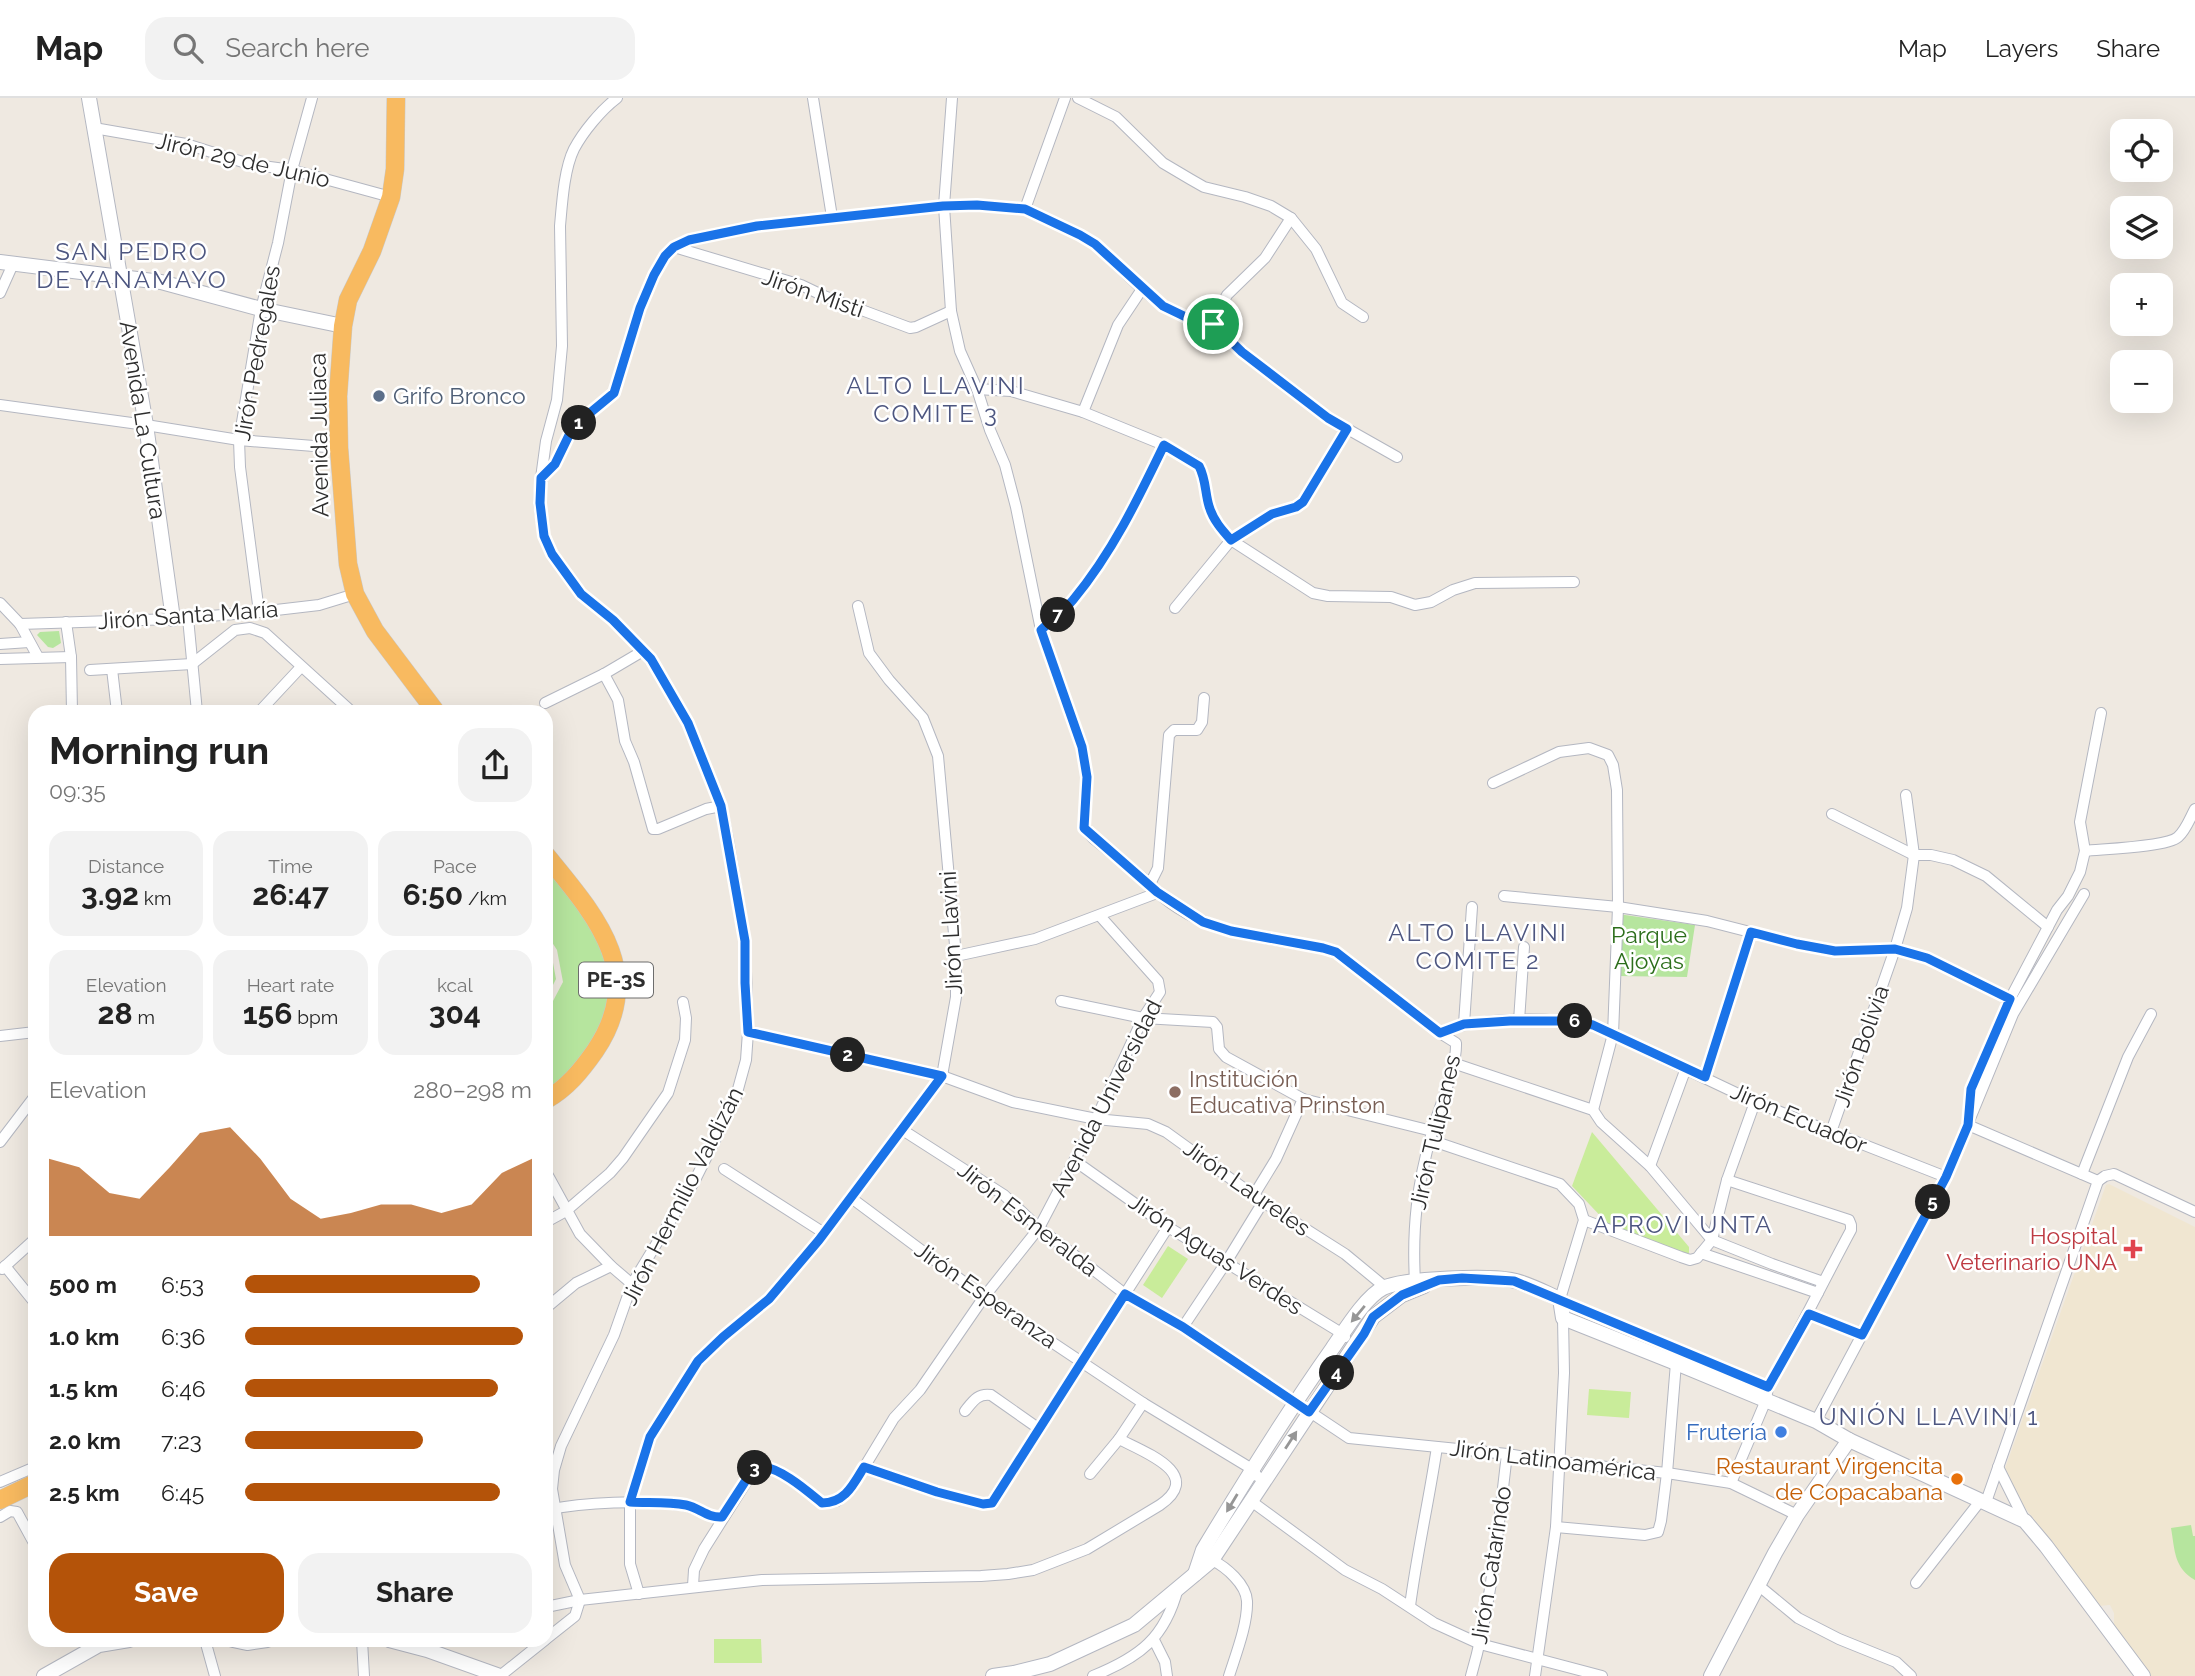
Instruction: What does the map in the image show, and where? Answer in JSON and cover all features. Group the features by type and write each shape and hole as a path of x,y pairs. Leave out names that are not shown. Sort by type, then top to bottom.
{"highway":[{"name":"Avenida Juliaca","path":"396,98 395,169 391,197 372,251 348,300 343,326 338,396 339,448 348,564 355,594 374,631 431,705"},
{"name":"PE-3S","path":"553,863 589,907 600,926 610,946 616,977 616,996 608,1032 585,1067 553,1095"},
{"path":"0,1500 28,1486"}],"street":[{"name":"Avenida La Cultura","path":"89,98 146,425 173,619"},
{"name":"Jirón Pedregales","path":"259,612 240,467 239,440 261,309 278,243 292,170 312,98"},
{"name":"Jirón Hermilio Valdizán","path":"553,1463 614,1335 632,1284 694,1182 735,1100 746,1060 748,1032 745,941 721,806 688,723 651,659 613,620 581,594 552,554 544,536 540,503 541,478 546,441 557,400 562,359 560,226 569,170 573,150 617,98"},
{"path":"813,98 832,217"},
{"path":"951,98 943,206 951,311 960,351 1005,465 1041,630 1082,747 1087,777 1083,824 1093,838 1188,914 1231,931 1336,952 1440,1033"},
{"path":"1025,209 1065,98"},
{"path":"1078,98 1116,117 1163,163 1204,187 1271,206 1292,218 1316,249 1342,303 1363,317"},
{"name":"Jirón 29 de Junio","path":"94,128 186,144 249,164 292,170 391,197"},
{"path":"541,478 555,464 573,427 614,393 640,308 654,275 674,247 689,240 757,226 943,206 1025,209 1095,244 1163,306 1176,313 1213,324 1242,352 1328,418 1397,457"},
{"path":"1213,324 1227,295 1265,258 1292,218"},
{"name":"Jirón Misti","path":"674,247 801,285 910,328 951,311"},
{"path":"0,293 6,263 161,282 261,309 343,326"},
{"path":"1083,412 1118,325 1142,289"},
{"path":"977,389 1011,391 1083,412 1164,445 1199,466 1210,511 1218,526 1231,540 1313,593 1328,596 1391,597 1415,605 1431,602 1453,590 1475,583 1574,582"},
{"path":"0,405 239,440 339,448"},
{"path":"1175,608 1231,540 1272,514 1296,507 1303,502 1347,429"},
{"path":"1041,630 1072,602 1100,564 1135,507 1164,445"},
{"name":"Jirón Santa María","path":"20,624 173,619 259,612 319,605 355,594"},
{"path":"0,603 20,624 38,657"},
{"name":"Jirón Llavini","path":"639,1594 630,1564 630,1502 650,1437 698,1361 769,1299 824,1233 942,1076 956,997 956,956 938,756 923,718 869,653 858,606"},
{"path":"188,618 196,705"},
{"path":"66,622 71,657 72,705"},
{"path":"90,670 192,664 235,630 250,628 265,633 344,705"},
{"path":"0,644 29,642"},
{"path":"545,703 643,651"},
{"path":"0,659 71,657"},
{"path":"266,705 301,667"},
{"path":"112,669 116,705"},
{"path":"604,674 618,700 625,741 634,762 653,829 721,806"},
{"path":"956,956 1035,939 1100,916 1153,888 1158,868 1169,734 1174,730 1197,730 1202,722 1204,698"},
{"path":"1968,1125 1971,1089 2010,999 2080,872 2085,851 2080,822 2101,713"},
{"path":"1493,783 1559,752 1589,748 1608,755 1613,765 1617,790 1618,907 1613,1034 1593,1110"},
{"name":"Jirón Bolivia","path":"1831,1132 1907,908 1914,855 1906,795"},
{"path":"2085,851 2155,845 2176,839 2195,809"},
{"path":"1832,814 1914,855 1952,860 1986,876 2048,927"},
{"path":"1816,1421 1946,1177 2013,1014 2084,894"},
{"path":"1504,896 1618,907 1707,921 1835,951 1895,949 1927,958 2010,999"},
{"name":"Jirón Tulipanes","path":"1464,1024 1472,907"},
{"name":"Avenida Universidad","path":"722,1517 752,1471 760,1466 770,1468 802,1487 822,1503 837,1501 845,1495 894,1418 920,1390 970,1316 1039,1228 1096,1119 1143,1018 1160,992 1158,981 1100,916"},
{"path":"1705,1077 1751,932"},
{"path":"1519,1021 1524,947"},
{"path":"1060,1000 1143,1018 1213,1023 1217,1027 1219,1049 1226,1057 1303,1099 1431,1136 1560,1184 1579,1204 1584,1220 1560,1299 1564,1373 1556,1527 1535,1676"},
{"path":"553,1218 566,1211 599,1183 623,1158 668,1093 685,1040 686,1018 683,1002"},
{"path":"2082,1174 2128,1057 2151,1014"},
{"name":"Jirón Ecuador","path":"1440,1033 1464,1024 1519,1021 1572,1021 1593,1025 1755,1102 1946,1177"},
{"name":"Jirón Laureles","path":"748,1032 942,1076 1013,1102 1096,1119 1148,1124 1166,1132 1259,1198 1345,1254 1385,1287"},
{"path":"0,1036 28,1033"},
{"name":"Jirón Tulipanes","path":"1415,1282 1413,1237 1416,1198 1456,1043 1440,1033"},
{"path":"1453,1063 1593,1110 1601,1122 1650,1166 1712,1240 1823,1282"},
{"path":"1650,1166 1686,1068"},
{"path":"1183,1327 1226,1264 1303,1099"},
{"path":"1584,1220 1690,1260 1697,1258 1712,1240 1727,1180 1755,1102"},
{"path":"0,1142 28,1105"},
{"path":"1968,1125 2098,1181"},
{"name":"Jirón Esmeralda","path":"901,1129 1004,1195 1039,1228 1125,1294 1183,1327 1295,1402"},
{"name":"Jirón Aguas Verdes","path":"1075,1161 1168,1227 1343,1334"},
{"path":"724,1169 824,1233"},
{"path":"1916,1583 1983,1501 1998,1466 2098,1181 2114,1174 2195,1212"},
{"path":"1727,1180 1849,1220 1851,1224 1851,1230 1767,1393 1731,1483"},
{"path":"553,1186 580,1234 632,1284"},
{"name":"Jirón Esperanza","path":"850,1197 984,1297 1143,1403 1252,1469 1263,1484"},
{"path":"864,1467 937,1492 983,1504 992,1503 1168,1227"},
{"path":"28,1246 3,1268 28,1295"},
{"path":"1700,1253 1818,1293"},
{"path":"553,1302 576,1283 611,1266"},
{"path":"1195,1574 1203,1550 1252,1469 1355,1315 1385,1287 1462,1278 1514,1281 1560,1299 1767,1393 1849,1440 2025,1521"},
{"path":"993,1676 1050,1664 1134,1625 1212,1560 1373,1317 1402,1295 1439,1280"},
{"path":"1809,1314 1862,1335"},
{"path":"1563,1318 1676,1363 1767,1393"},
{"path":"1343,1334 1352,1351"},
{"path":"1556,1527 1645,1535 1658,1532 1667,1473 1676,1363"},
{"path":"965,1410 976,1398 984,1394 991,1395 1038,1428"},
{"name":"Jirón Latinoamérica","path":"1295,1402 1349,1438 1507,1454 1731,1483 1797,1516"},
{"path":"1090,1474 1119,1439 1143,1403"},
{"path":"553,1606 693,1586 762,1580 981,1576 1033,1570 1087,1549 1169,1499 1175,1490 1176,1481 1168,1466 1119,1439"},
{"path":"1711,1676 1797,1516 1849,1440"},
{"path":"1410,1606 1437,1447"},
{"name":"Jirón Catarindo","path":"1471,1676 1480,1644 1496,1551 1507,1454"},
{"path":"1998,1466 2025,1521 2143,1676"},
{"path":"0,1482 28,1470"},
{"path":"1251,1501 1345,1570 1382,1589 1434,1623 1480,1644 1602,1676"},
{"path":"553,1509 630,1502 680,1504 690,1506 710,1517 722,1517 697,1561 692,1576 693,1586"},
{"path":"0,1517 10,1511 18,1512 28,1526"},
{"name":"Jirón Hermilio Valdizán","path":"553,1517 565,1565 580,1600"},
{"path":"1212,1560 1224,1566 1235,1578 1247,1602 1242,1634 1229,1676"},
{"path":"1758,1585 1798,1618 1839,1639 1896,1662 1911,1676"},
{"path":"1093,1676 1121,1664 1154,1640 1172,1611 1178,1588"},
{"path":"553,1633 575,1616 580,1600"},
{"path":"1154,1640 1165,1662 1167,1676"},
{"path":"44,1676 91,1647"},
{"path":"207,1647 215,1676"},
{"path":"362,1647 364,1676"},
{"path":"415,1647 500,1676 536,1647"}],"shaded area":[{"path":"2109,1184 2195,1227 2195,1676 2147,1676 2114,1628 2114,1613 2110,1605 2099,1606 2002,1477 2106,1185"}],"green space":[{"path":"59,631 61,643 53,648 48,647 37,635 40,632"},
{"path":"553,866 594,925 607,962 609,988 606,1014 599,1037 553,1090 553,1001 563,982 557,950 553,944"},
{"name":"Parque Ajoyas","path":"1618,914 1695,925 1687,977 1617,976"},
{"path":"553,963 556,979 553,985"},
{"path":"1592,1132 1689,1247 1689,1253 1685,1255 1609,1225 1572,1186"},
{"path":"1168,1246 1188,1259 1162,1298 1143,1285"},
{"path":"1589,1389 1631,1392 1629,1418 1587,1415"},
{"path":"2191,1525 2195,1536 2195,1580 2179,1564 2171,1528"},
{"path":"714,1639 761,1639 762,1663 714,1663"}],"place":[{"name":"Grifo Bronco","path":"379,396"},
{"name":"Institución Educativa Prinston","path":"1175,1092"},
{"name":"Hospital Veterinario UNA","path":"2133,1249"},
{"name":"Frutería","path":"1781,1432"},
{"name":"Restaurant Virgencita de Copacabana","path":"1957,1479"}],"district":[{"name":"SAN PEDRO DE YANAMAYO","path":"132,266"},
{"name":"ALTO LLAVINI COMITE 3","path":"936,400"},
{"name":"ALTO LLAVINI COMITE 2","path":"1478,947"},
{"name":"APROVI UNTA","path":"1683,1225"},
{"name":"UNIÓN LLAVINI 1","path":"1929,1417"}],"route":[{"path":"977,205 1025,209 1095,244 1163,306 1190,319 1213,324 1242,352 1328,418 1347,429 1303,502 1296,507 1272,514 1231,540 1218,526 1210,511 1199,466 1164,445 1135,507 1100,564 1072,602 1041,630 1082,747 1087,777 1084,828 1157,892 1188,914 1231,931 1336,952 1440,1033 1464,1024 1572,1021 1593,1025 1705,1077 1751,932 1835,951 1895,949 1927,958 2010,999 1971,1089 1968,1125 1946,1177 1862,1335 1809,1314 1768,1387 1514,1281 1462,1278 1439,1280 1402,1295 1383,1308 1373,1317 1309,1412 1183,1327 1125,1294 992,1503 983,1504 937,1492 864,1467 845,1495 837,1501 822,1503 802,1487 765,1466 752,1471 722,1517 710,1517 690,1506 680,1504 630,1502 650,1437 698,1361 769,1299 819,1240 942,1076 748,1032 745,941 721,806 688,723 651,659 613,620 581,594 552,554 544,536 540,503 541,478 555,464 573,427 614,393 640,308 654,275 674,247 689,240 757,226 943,206 977,205"}]}
